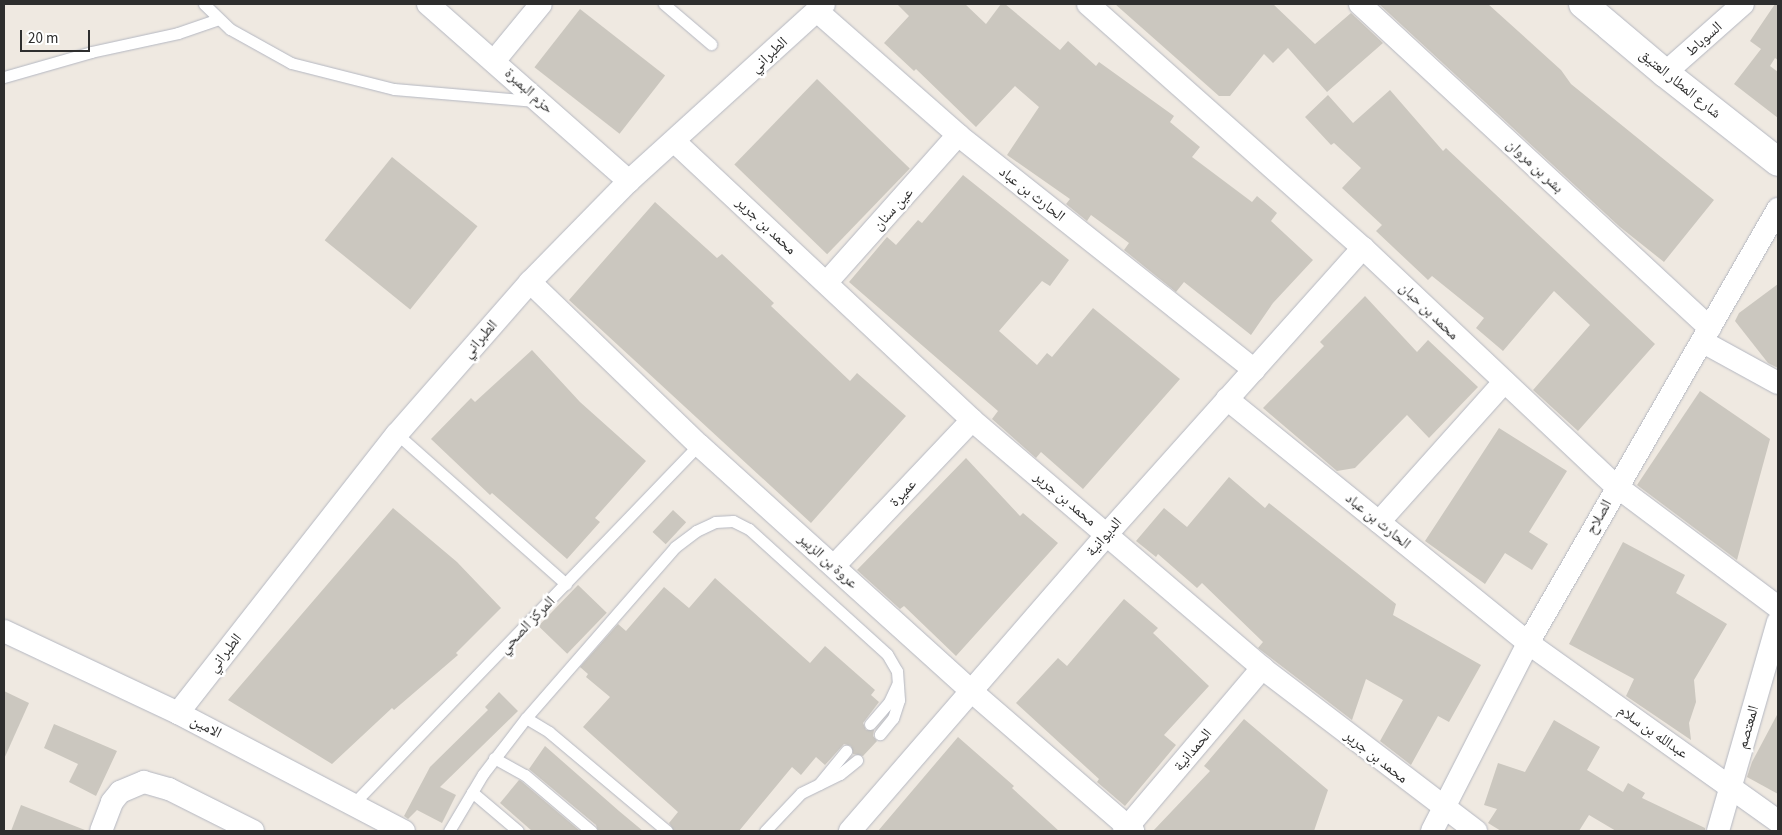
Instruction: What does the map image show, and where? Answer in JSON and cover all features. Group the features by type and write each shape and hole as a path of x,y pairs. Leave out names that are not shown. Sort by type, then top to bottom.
{"street":[{"name":"حزم البمبرة","path":"428,4 495,60 629,181"},
{"path":"495,60 541,4"},
{"name":"محمد بن حبان","path":"1088,4 1363,248 1616,486 1778,622"},
{"name":"بشر بن مروان","path":"1360,4 1706,335 1778,383"},
{"name":"شارع المطار العتيق","path":"1583,4 1664,73 1778,162"},
{"name":"السوباط","path":"1664,73 1743,4"},
{"name":"الحارث بن عباد","path":"821,7 958,135 1254,370"},
{"name":"الطبراني","path":"178,713 397,434 530,282 629,181 821,7"},
{"name":"عين سنان","path":"827,282 958,135"},
{"name":"محمد بن جرير","path":"674,142 827,282 972,420 1262,668 1443,809 1476,831"},
{"name":"الصلاح","path":"1432,831 1528,643 1616,486 1778,209"},
{"name":"الديوانية","path":"850,831 970,690 1107,534 1363,248"},
{"name":"عروة بن الزبير","path":"530,282 699,445 1128,830"},
{"path":"1379,522 1504,382"},
{"name":"الحارث بن عباد","path":"1227,399 1528,643"},
{"name":"عميرة","path":"834,566 972,420"},
{"name":"المعتصم","path":"1718,831 1778,622"},
{"name":"الامين","path":"4,631 178,713 354,803 403,831"},
{"name":"عبدالله بن سلام","path":"1528,643 1778,821"},
{"name":"الحمدانية","path":"1128,830 1262,668"},
{"path":"100,831 112,802 120,792 144,782 169,789 253,831"}],"lane":[{"path":"204,4 230,29 291,63 394,89 541,102"},
{"path":"664,4 711,44"},
{"path":"4,77 91,52 178,33 220,19"},
{"path":"397,434 566,584"},
{"name":"المركز الصحي","path":"354,803 699,445"},
{"path":"449,831 494,758 526,718 675,547 696,531 724,521 749,529 893,662 899,681 897,709 880,734"},
{"path":"870,724 889,702 899,681"},
{"path":"526,718 549,732 667,831"},
{"path":"820,784 846,751"},
{"path":"494,758 524,775 591,831"},
{"path":"767,830 797,796 840,774 856,760"},
{"path":"472,792 518,831"}],"building":[{"path":"897,4 965,4 986,24 1001,4 1005,4 1060,50 1068,41 1096,66 1099,62 1174,116 1170,122 1200,147 1192,157 1252,202 1257,196 1277,213 1271,221 1313,260 1273,303 1251,335 1184,282 1176,292 1124,250 1129,243 1091,215 1087,221 1066,204 1070,199 1007,155 1039,107 1015,86 976,127 916,69 914,71 884,43 909,16"},
{"path":"1115,4 1273,4 1315,44 1351,13 1383,43 1327,92 1288,48 1273,63 1264,54 1230,96 1219,96"},
{"path":"1379,4 1488,4 1561,70 1571,84 1714,200 1664,262 1620,227"},
{"path":"1775,4 1778,4 1778,60 1775,58 1770,66 1778,72 1778,118 1734,84 1761,49 1750,41"},
{"path":"580,9 665,75 620,134 534,67"},
{"path":"817,79 910,169 827,254 734,165"},
{"path":"1390,90 1443,151 1446,148 1655,344 1578,431 1533,390 1590,325 1554,291 1503,351 1476,328 1484,318 1432,276 1428,280 1376,231 1382,225 1342,188 1361,168 1334,143 1331,145 1305,117 1328,95 1353,123"},
{"path":"392,157 477,226 410,309 325,240"},
{"path":"963,175 1069,260 1050,286 1042,281 999,331 1037,365 1047,353 1052,357 1093,308 1180,379 1083,489 1041,452 1036,458 992,419 998,411 849,282 887,237 896,245 918,220 922,223"},
{"path":"655,202 717,258 722,254 774,303 771,306 850,381 857,373 906,416 811,523 569,300"},
{"path":"1778,284 1778,368 1768,363 1735,321 1739,313"},
{"path":"1365,296 1417,352 1428,340 1478,387 1429,438 1407,415 1355,468 1337,471 1263,408 1324,346 1320,342"},
{"path":"532,350 580,402 646,461 595,518 600,522 567,559 492,493 490,495 431,439 471,398 475,402"},
{"path":"1700,391 1770,439 1737,560 1637,485"},
{"path":"1499,428 1567,471 1529,532 1548,544 1532,570 1505,553 1485,584 1425,541"},
{"path":"966,458 1020,516 1023,513 1058,543 956,656 904,606 900,609 857,570"},
{"path":"1229,477 1265,508 1269,503 1396,604 1393,615 1481,665 1449,722 1438,716 1411,765 1380,741 1403,700 1366,679 1352,720 1258,648 1263,642 1202,583 1197,588 1158,554 1156,557 1136,541 1164,508 1187,527"},
{"path":"393,508 457,562 501,608 456,653 458,655 394,710 392,708 332,764 228,700"},
{"path":"673,510 686,522 666,544 653,532"},
{"path":"1623,542 1685,575 1676,593 1727,624 1694,680 1696,702 1689,723 1691,740 1626,696 1634,679 1569,644"},
{"path":"715,578 810,663 825,646 875,690 871,695 879,702 863,723 866,730 874,730 873,736 877,741 863,756 853,754 851,746 844,744 825,765 816,757 801,775 792,767 739,831 674,831 669,823 678,812 583,727 610,697 586,677 588,674 580,667 618,624 626,631 664,587 689,608"},
{"path":"578,585 607,613 567,654 538,626"},
{"path":"1124,599 1158,628 1153,633 1209,686 1164,735 1176,745 1125,806 1097,782 1099,779 1016,703 1058,658 1067,666"},
{"path":"4,691 29,703 4,759"},
{"path":"499,692 518,711 440,787 456,795 442,823 417,810 408,819 404,816 430,767 488,710 485,707"},
{"path":"1778,713 1778,794 1747,777 1752,762"},
{"path":"1244,719 1328,790 1314,831 1153,831 1210,771 1204,766"},
{"path":"1554,720 1600,747 1587,770 1623,792 1628,783 1645,793 1642,798 1705,828 1705,831 1616,831 1589,815 1579,831 1501,831 1488,823 1497,809 1484,805 1498,763 1525,772"},
{"path":"54,724 117,751 96,796 69,782 78,764 44,748"},
{"path":"958,737 1014,786 1012,788 1059,831 878,831"},
{"path":"545,746 643,831 598,831 596,825 529,769"},
{"path":"519,780 580,831 532,831 500,803"},
{"path":"21,805 85,830 11,831"}]}
